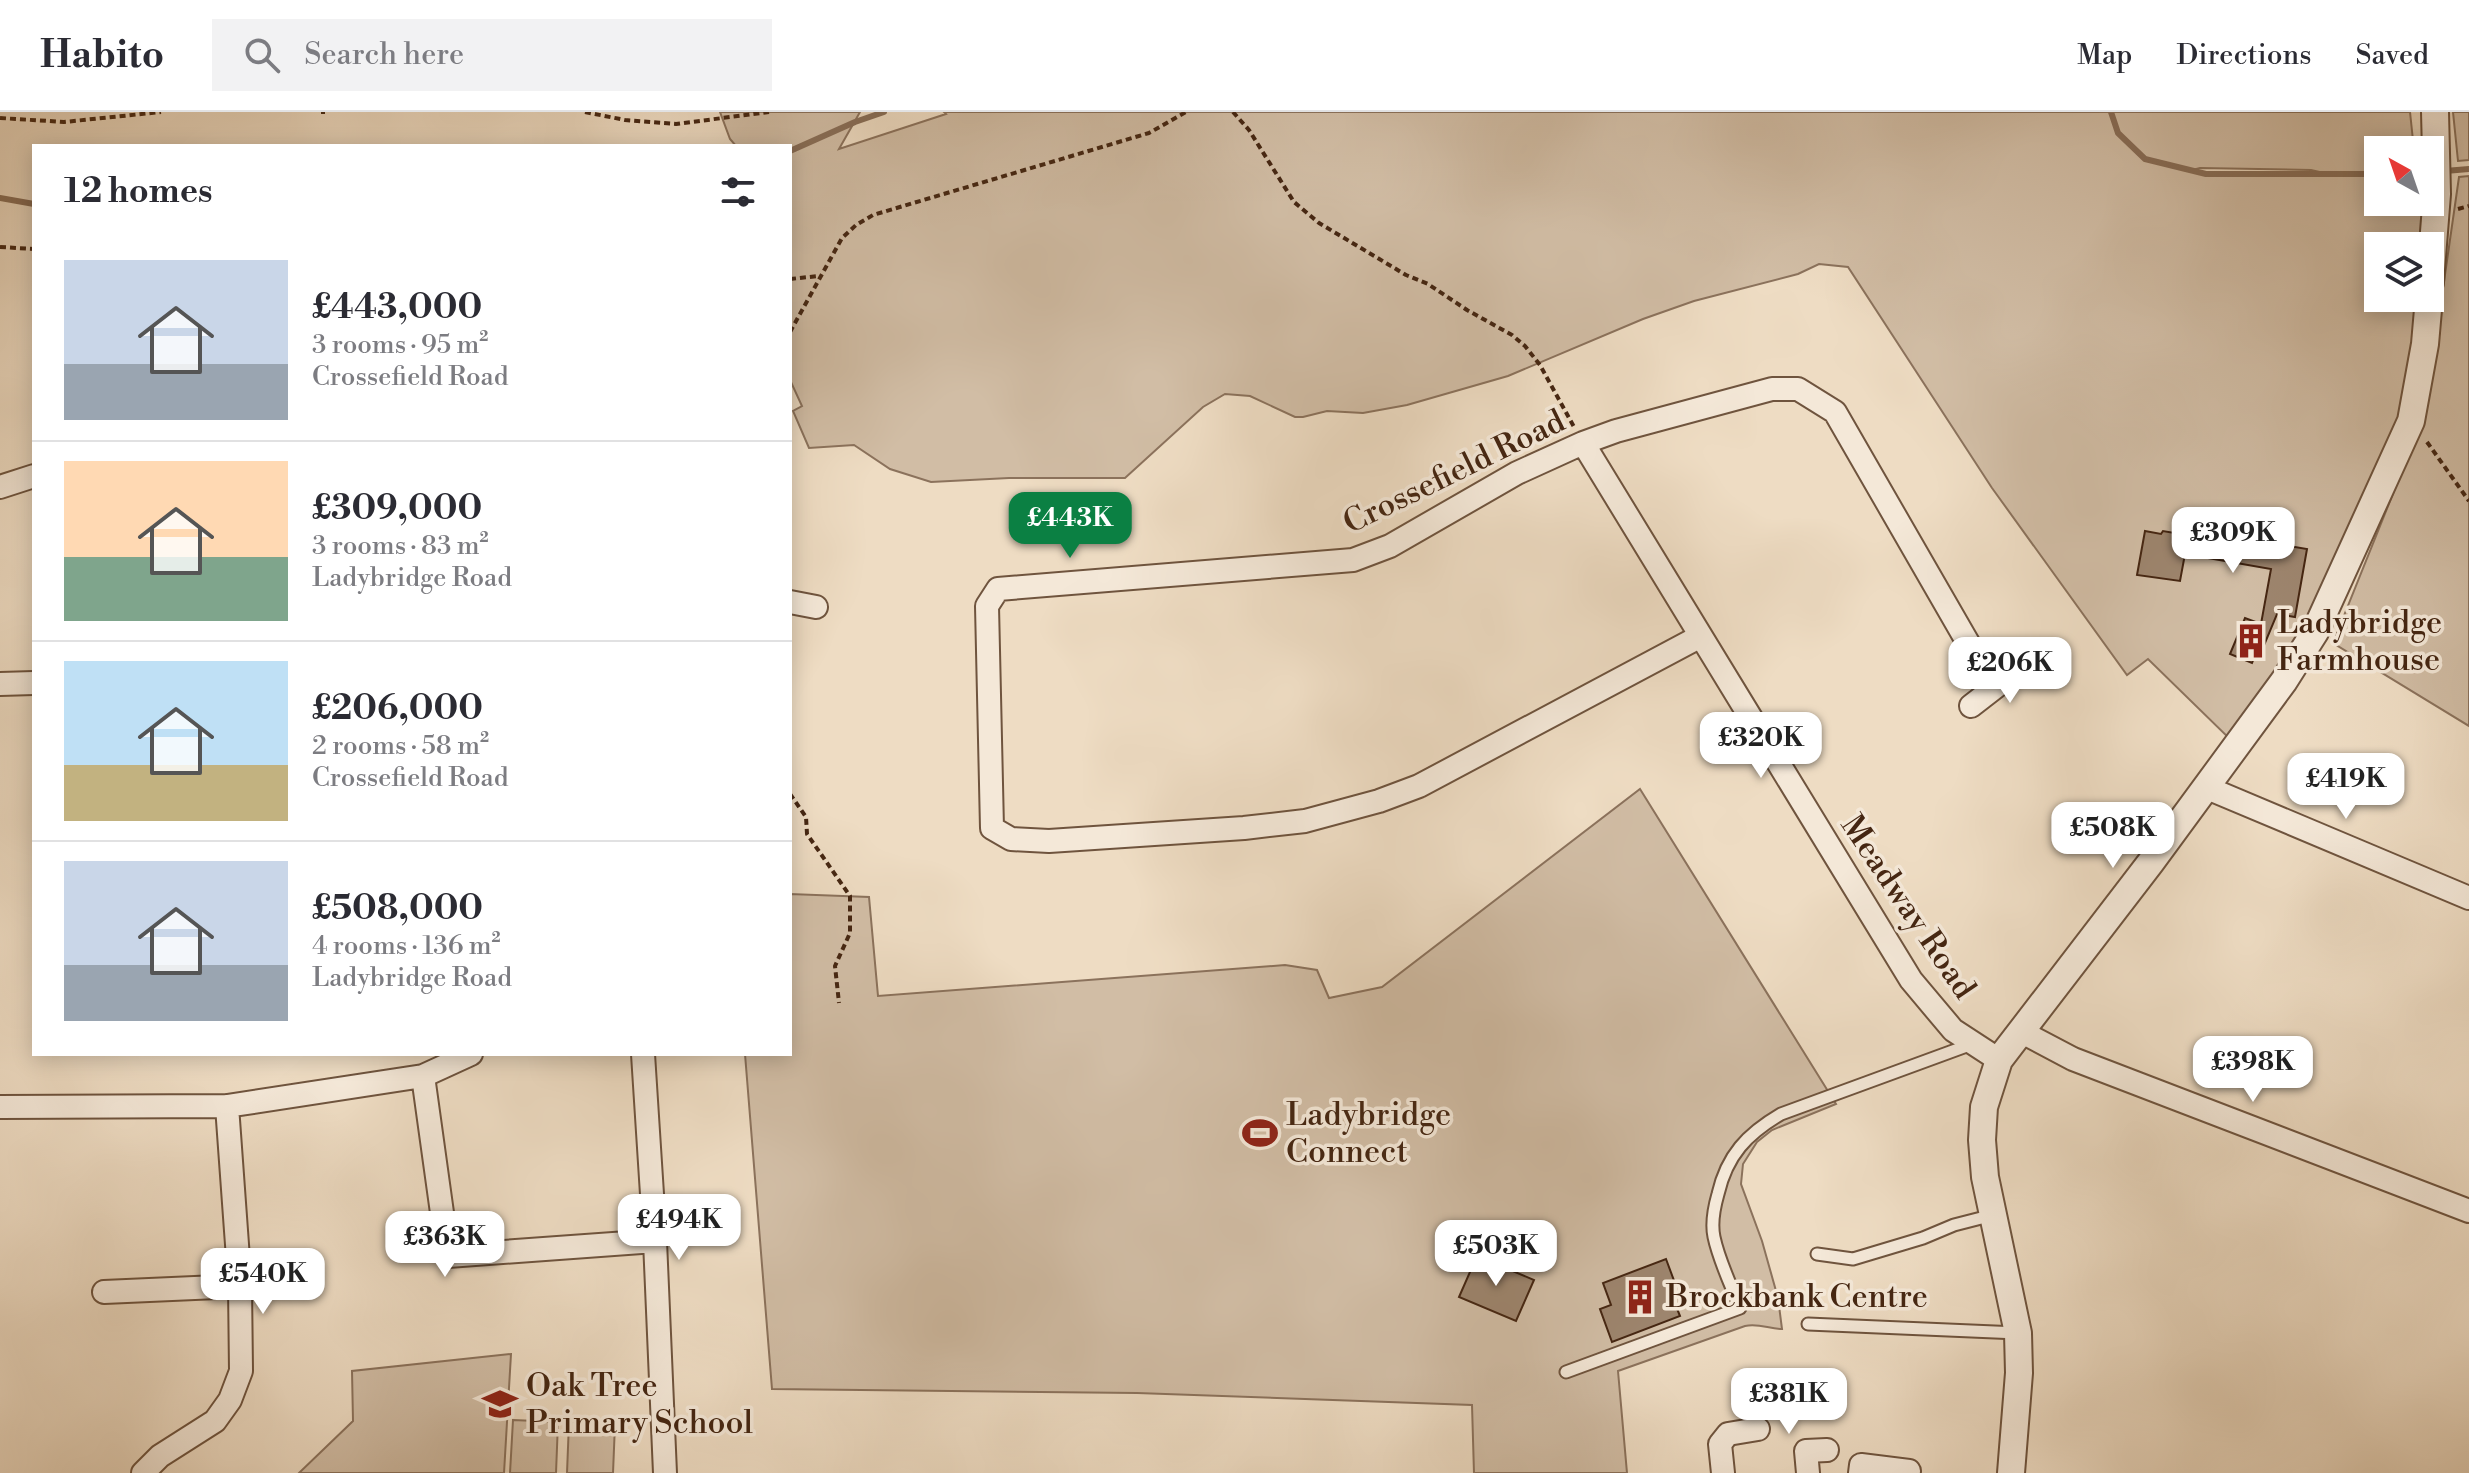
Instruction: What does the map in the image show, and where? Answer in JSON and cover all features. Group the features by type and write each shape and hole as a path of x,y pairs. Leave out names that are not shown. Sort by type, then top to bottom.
{"street":[{"path":"2434,232 2436,119"},
{"path":"2011,1473 2019,1373 2018,1333 1985,1177 1982,1140 1984,1107 1999,1060 2284,681 2315,632 2411,421 2428,312"},
{"name":"Crossefield Road","path":"1699,637 1419,786 1379,801 1305,821 1049,841 1011,839 992,828 987,606 998,589 1353,560 1390,546 1517,473 1583,443 1616,431 1772,389 1798,389 1835,412 1994,688"},
{"name":"Meadway Road","path":"1583,443 1911,980 1941,1018 1972,1044 1999,1060"},
{"path":"0,487 32,477"},
{"path":"792,602 816,607"},
{"path":"1971,706 2020,668"},
{"path":"0,684 32,683"},
{"path":"2205,787 2469,898"},
{"path":"2020,1031 2073,1059 2469,1211"},
{"path":"0,1107 227,1106 423,1076 467,1056"},
{"path":"643,1056 665,1473"},
{"path":"423,1076 448,1256 655,1241"},
{"path":"143,1473 160,1456 215,1421 230,1400 241,1371 240,1286 227,1106"},
{"path":"104,1292 240,1286"},
{"path":"1723,1473 1720,1444 1728,1434 1758,1429"},
{"path":"1808,1473 1806,1451 1827,1450"},
{"path":"1860,1473 1861,1465 1909,1471"}],"lane":[{"path":"1566,1372 1740,1308 1714,1237 1713,1212 1726,1167 1734,1152 1756,1129 1781,1114 1972,1044"},
{"path":"1817,1254 1853,1259 1993,1215"},
{"path":"1808,1324 2018,1333"}],"path":[{"path":"0,118 64,122 161,112"},
{"path":"585,112 625,120 676,124 769,112"},
{"path":"792,328 842,238 873,215 1149,133 1186,112"},
{"path":"1233,112 1249,130 1294,202 1319,223 1406,275 1428,284 1525,346 1540,365 1583,443"},
{"path":"0,247 32,249"},
{"path":"792,279 819,276"},
{"path":"2411,421 2469,501"},
{"path":"792,797 806,817 807,834 850,896 850,933 835,966 839,1003"}],"shaded area":[{"path":"720,112 860,112 839,149 946,114 944,112 2410,112 2413,136 2364,136 2364,216 2430,216 2430,232 2364,232 2364,312 2424,312 2411,421 2347,567 2236,745 2148,659 2127,675 1992,488 1848,267 1819,264 1798,274 1694,301 1508,376 1407,405 1363,413 1327,411 1295,417 1250,396 1225,394 1203,407 1125,478 931,482 890,469 854,445 809,448 793,411 802,406 792,384 792,144 734,144","holes":["2192,170 2311,170 2324,173 2206,174"]},
{"path":"2453,112 2469,112 2469,160 2458,161"},
{"path":"2469,176 2469,726 2333,643 2425,414 2440,312 2444,312 2444,282 2459,177"},
{"name":"Ladybridge Connect","path":"1640,789 1836,1104 1772,1130 1757,1142 1743,1164 1741,1184 1762,1241 1778,1298 1782,1329 1745,1326 1618,1371 1627,1473 1474,1473 1472,1405 1137,1393 772,1389 745,1056 792,1056 792,894 869,897 878,996 1285,965 1317,970 1329,998 1382,987"},
{"path":"511,1354 504,1473 299,1473 353,1421 352,1371"},
{"path":"513,1420 558,1422 556,1473 510,1473"},
{"path":"569,1422 615,1424 613,1473 567,1473"}],"building":[{"path":"2145,531 2216,540 2217,534 2307,549 2295,617 2277,614 2260,655 2256,653 2252,663 2230,654 2245,618 2261,624 2271,569 2185,554 2180,581 2137,575"},
{"path":"1477,1256 1534,1280 1516,1321 1459,1297"},
{"name":"Brockbank Centre","path":"1666,1259 1676,1286 1669,1289 1680,1316 1612,1342 1600,1309 1611,1305 1603,1283"}],"waterway":[{"path":"792,150 884,112"},
{"path":"2111,112 2118,133 2145,159 2206,174 2364,174"},
{"path":"2445,171 2469,169"},
{"path":"0,198 32,204"}],"place":[{"name":"Ladybridge Farmhouse","path":"2251,641"},
{"name":"Ladybridge Connect","path":"1260,1133"},
{"name":"Brockbank Centre","path":"1640,1297"},
{"name":"Oak Tree Primary School","path":"500,1404"}]}
